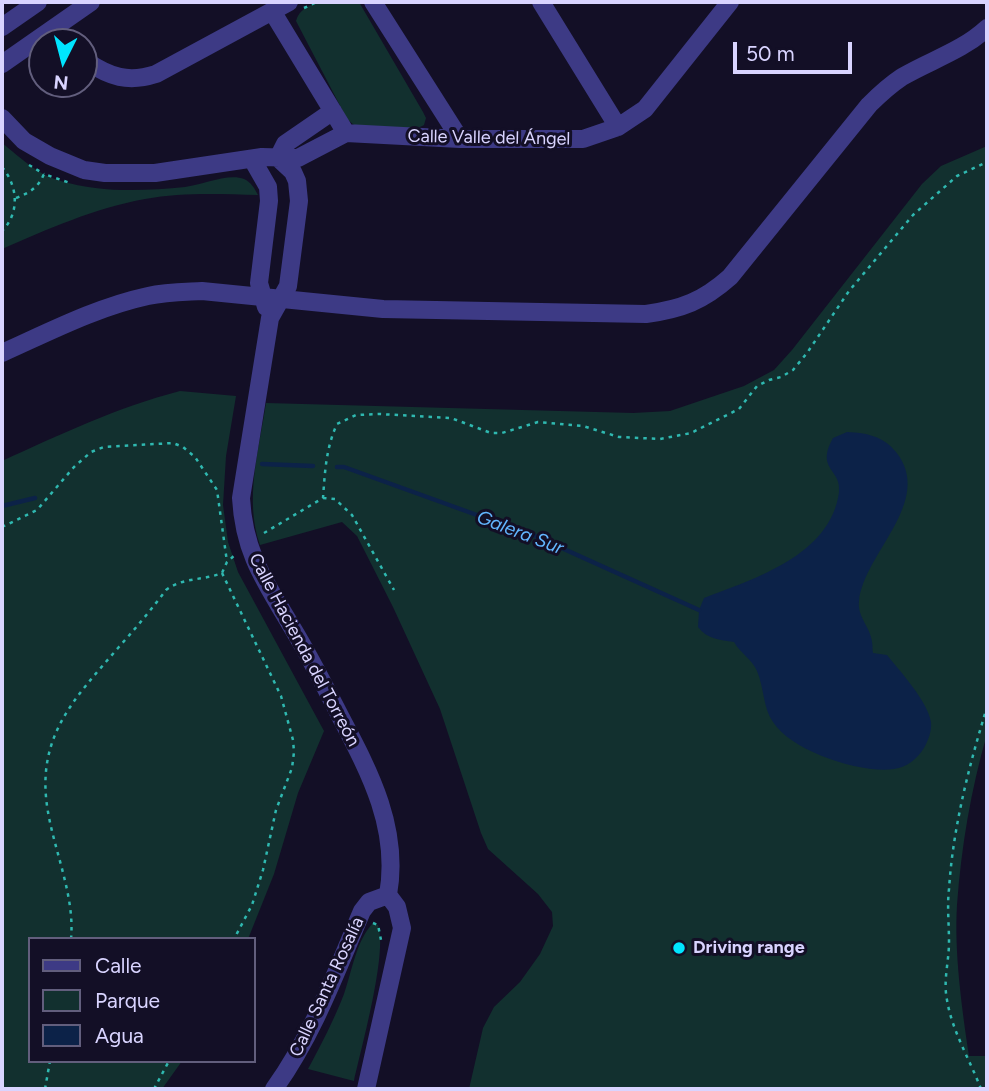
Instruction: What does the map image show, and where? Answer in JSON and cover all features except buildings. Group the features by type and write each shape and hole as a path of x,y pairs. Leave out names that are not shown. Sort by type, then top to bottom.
{"street":[{"path":"2,27 38,2"},
{"path":"2,64 91,2"},
{"path":"373,2 460,139"},
{"path":"541,2 618,127"},
{"name":"Calle Valle del Ángel","path":"346,133 460,139 583,139 618,127 645,109 721,6"},
{"path":"98,68 112,77 142,79 272,11 293,8"},
{"path":"2,118 24,141 43,153 69,165 105,173 155,173 252,159 298,158 346,133 272,11"},
{"path":"2,352 120,303 149,295 202,291 383,309 646,314 696,302 713,292 745,261 869,105 904,77 956,51 987,28"},
{"path":"278,158 285,144 333,111"},
{"path":"271,298 288,286 299,201 293,172 278,158"},
{"name":"Calle Hacienda del Torreón","path":"252,159 268,187 269,201 259,283 271,298 241,498 242,524 255,564 305,650 372,776 391,850 392,872 388,895"},
{"path":"366,1089 402,928 397,907 388,895"},
{"name":"Calle Santa Rosalía","path":"274,1089 286,1073 319,1012 362,911 369,902 388,895"}],"path":[{"path":"293,8 304,8 317,2"},
{"path":"323,498 326,453 333,433 337,424 356,415 450,418 492,433 502,433 538,422 583,426 620,438 660,439 691,433 722,419 738,409 757,386 793,370 849,291 913,215 957,176 987,162"},
{"path":"2,167 9,176 16,198 9,224 2,232"},
{"path":"2,527 37,510 74,467 91,452 104,447 173,443 195,457 217,490 227,562"},
{"path":"71,937 69,907 44,786 52,740 61,720 82,688 166,590 178,581 208,579 222,573 227,562 247,544 323,498 335,499 352,515 394,590"},
{"path":"222,573 281,696 294,752 292,768 276,810 252,905 235,937"},
{"path":"981,1089 951,1017 945,975 948,956 948,889 957,823 987,707"},
{"path":"368,929 373,923 379,925 381,945"},
{"path":"45,1089 50,1063"},
{"path":"154,1089 168,1063"}],"green space":[{"path":"317,2 359,2 423,112 426,118 424,125 414,130 354,125 347,119 296,21 301,11"},
{"path":"2,143 45,175 76,185 123,190 154,189 238,178 249,182 258,195 187,194 126,203 72,220 2,249"},
{"path":"987,146 987,734 964,840 956,923 959,980 969,1056 987,1056 987,1089 469,1089 483,1028 494,1007 520,982 540,954 553,926 552,912 538,894 488,849 440,709 357,536 342,522 260,545 255,528 253,492 266,403 633,413 670,411 744,386 774,370 792,350 922,184 941,166"},
{"path":"180,391 236,396 226,456 223,505 228,542 238,572 324,731 298,793 274,874 249,937 28,937 28,1063 181,1063 162,1089 2,1089 2,461 111,413"},
{"path":"373,923 378,925 380,938 377,978 354,1081 308,1069 340,1004 358,947"}],"water":[{"path":"847,432 868,435 886,442 896,452 906,471 907,489 903,508 872,564 859,601 860,612 871,637 873,653 887,655 919,696 931,722 929,736 921,752 915,759 894,769 880,770 846,764 810,751 782,733 770,716 757,671 752,663 734,642 719,640 698,627 699,610 704,598 767,573 787,562 822,532 833,514 839,492 837,478 828,463 828,449 833,438"}],"waterway":[{"name":"Galera Sur","path":"262,464 313,466"},
{"name":"Galera Sur","path":"337,467 344,467 535,536 699,610"},
{"name":"Galera Sur","path":"2,506 35,498"}],"place":[{"name":"Driving range","path":"679,948"}]}
